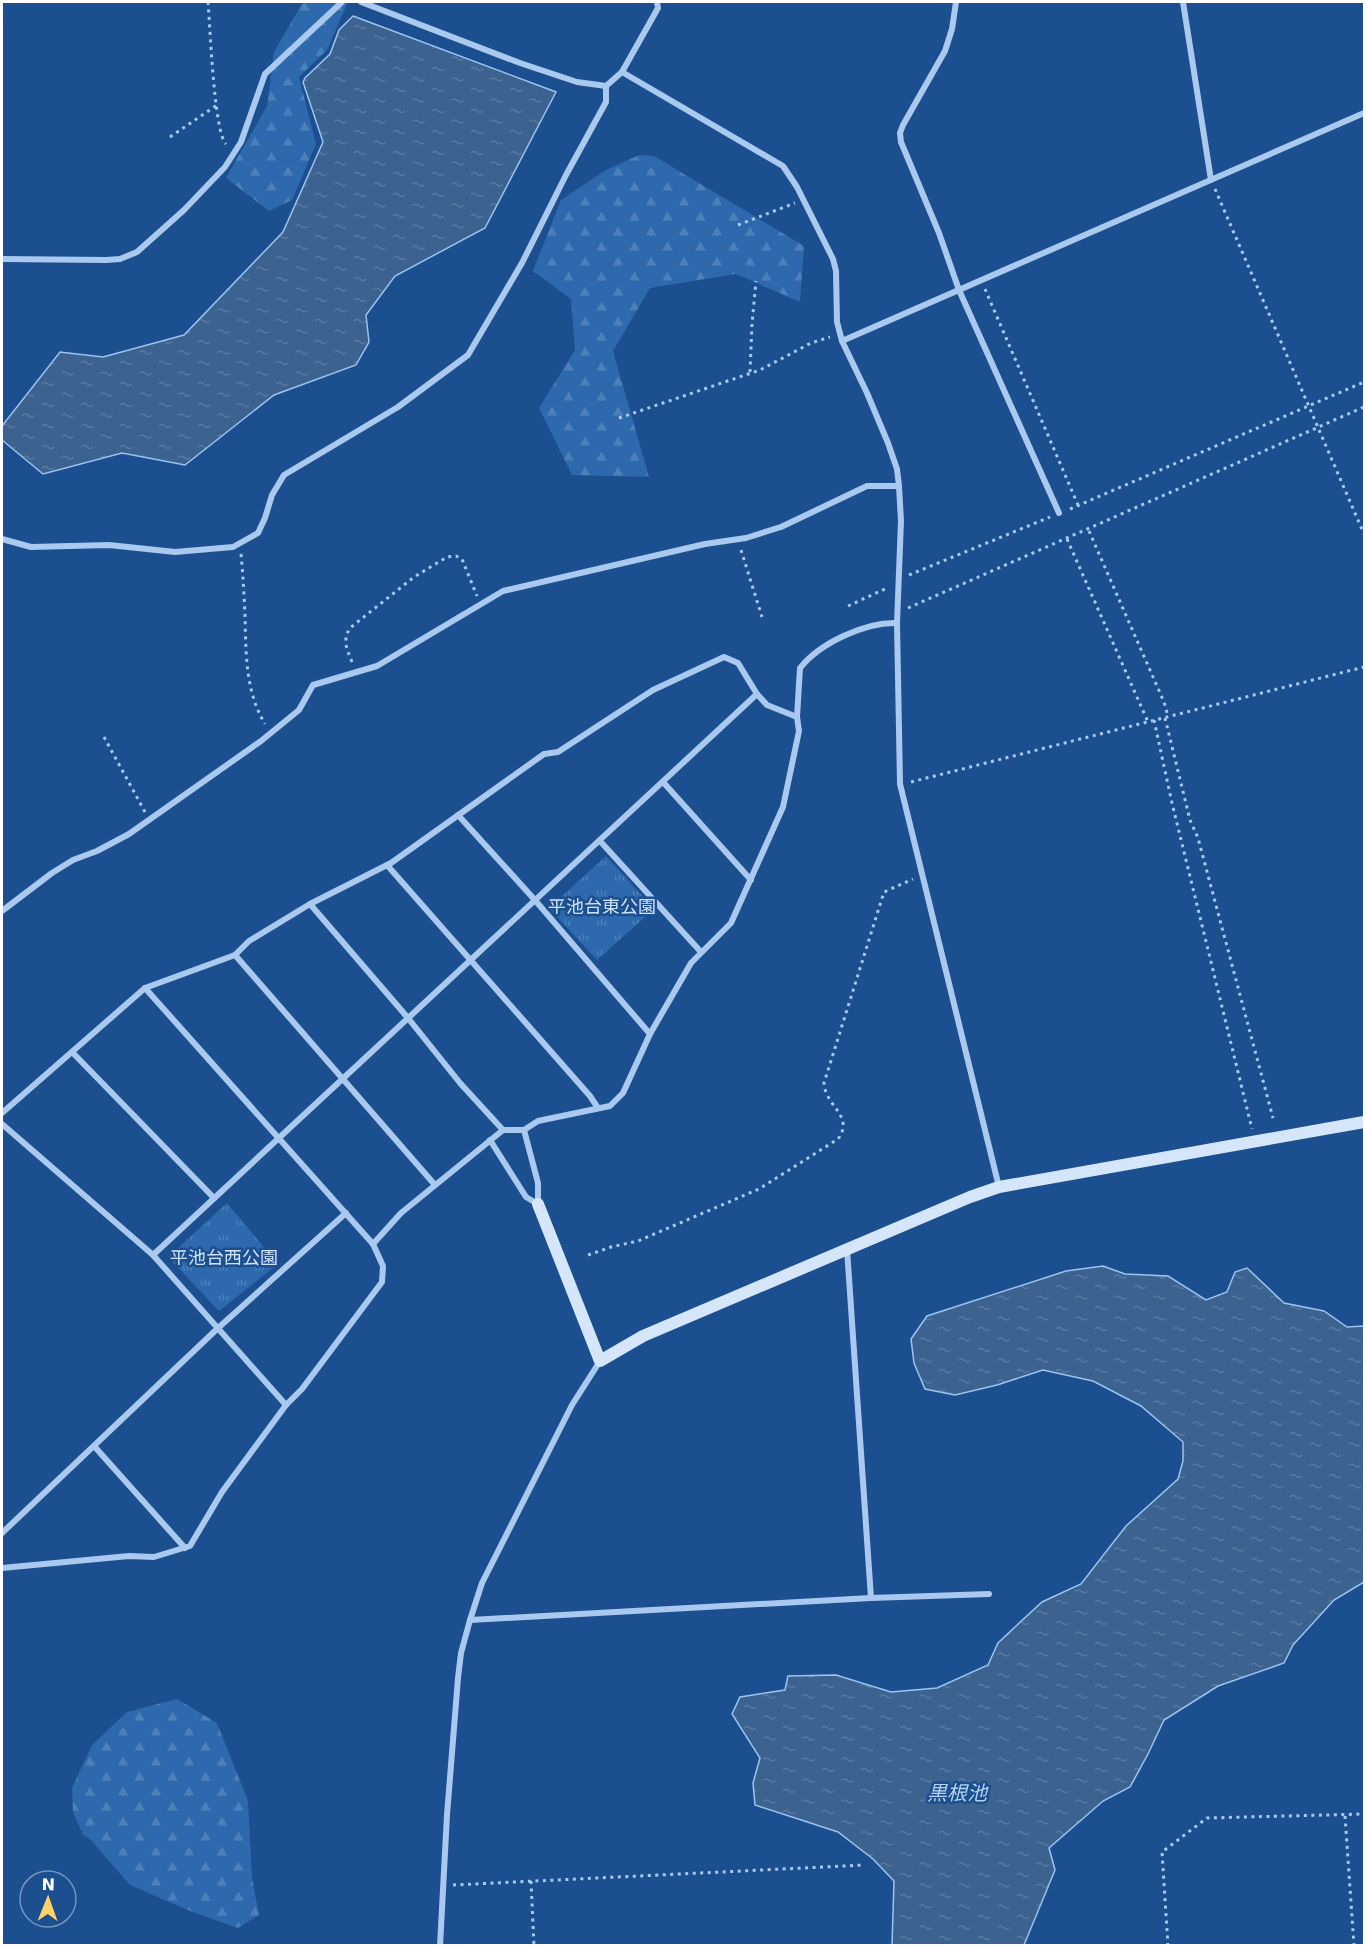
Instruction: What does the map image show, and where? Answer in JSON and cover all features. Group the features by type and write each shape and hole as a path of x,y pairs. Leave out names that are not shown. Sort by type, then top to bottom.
{"street":[{"path":"2,259 106,260 120,259 137,252 184,210 217,176 241,142 266,74 342,2"},
{"path":"361,2 532,67 577,82 606,86"},
{"path":"2,539 31,547 109,545 176,552 222,548 238,544 258,533 266,518 272,495 284,475 398,407 468,355 522,263 606,102 606,86 622,72 658,8 657,2"},
{"path":"956,2 945,51 900,133 901,142 939,233 959,290 1059,513"},
{"path":"1183,2 1211,180"},
{"path":"622,72 773,159 788,172 833,259 836,271 837,322 841,337 867,393 897,469 901,521 897,623 900,784 999,1187"},
{"path":"841,337 959,290 1365,113"},
{"path":"2,911 73,860 97,851 149,820 270,734 299,710 313,685 377,666 503,591 705,544 738,539 781,527 867,486 899,486"},
{"path":"374,1244 400,1213 503,1130 524,1130 538,1121 610,1106 623,1093 650,1034 691,963 731,923 783,807 799,731 797,717 800,668 804,662 831,641 884,623 897,623"},
{"path":"2,1113 145,988 235,955 249,940 310,904 387,865 544,754 558,752 653,690 724,657 738,663 757,694 767,705 797,717"},
{"path":"153,1256 534,899 600,841 757,694"},
{"path":"663,782 751,880"},
{"path":"458,815 650,1034"},
{"path":"600,841 701,952"},
{"path":"387,865 590,1096 598,1108"},
{"path":"310,904 408,1018 460,1083 503,1130"},
{"path":"235,955 435,1185"},
{"path":"2,1569 129,1556 154,1557 190,1546 222,1492 286,1405 302,1389 382,1282 384,1266 374,1244 145,988"},
{"path":"73,1053 214,1198"},
{"path":"440,1946 458,1678 461,1653 470,1620 482,1583 572,1406 600,1361 643,1336 999,1187 1365,1122"},
{"path":"2,1124 153,1256 286,1405"},
{"path":"524,1130 538,1183 538,1204 600,1361"},
{"path":"490,1140 526,1197 538,1204"},
{"path":"2,1533 217,1329 346,1213"},
{"path":"847,1249 871,1598"},
{"path":"94,1446 185,1548"},
{"path":"470,1620 871,1598 989,1594"}],"path":[{"path":"208,2 217,105 223,141 235,152"},
{"path":"170,137 217,105"},
{"path":"1211,180 1365,534"},
{"path":"738,225 803,200"},
{"path":"981,280 1078,506"},
{"path":"750,373 756,281"},
{"path":"619,418 760,370 811,343 841,337"},
{"path":"899,579 1078,506 1365,382"},
{"path":"898,610 914,607 1365,407"},
{"path":"1089,530 1164,702 1190,820 1198,838 1272,1119"},
{"path":"738,539 744,565 762,617"},
{"path":"1067,539 1148,722"},
{"path":"238,544 244,586 250,688 255,705 270,734"},
{"path":"355,673 345,641 350,628 414,577 447,557 456,556 462,559 480,605"},
{"path":"848,606 879,590 898,588"},
{"path":"900,784 1365,666"},
{"path":"1154,720 1221,1009 1256,1142"},
{"path":"104,737 149,820"},
{"path":"588,1255 638,1241 759,1189 838,1139 843,1132 843,1120 828,1098 824,1083 884,892 923,875"},
{"path":"1168,1946 1162,1852 1207,1818 1365,1814"},
{"path":"1345,1815 1354,1946"},
{"path":"444,1885 865,1865"},
{"path":"531,1881 534,1946"}],"green space":[{"path":"303,2 348,2 327,50 299,77 316,144 292,200 269,211 226,178 267,106 274,52"},
{"path":"639,155 654,156 804,246 800,302 736,274 650,288 613,351 649,477 572,475 539,408 575,350 571,299 533,271 561,200 606,170"},
{"name":"平池台東公園","path":"606,856 654,909 597,960 549,908"},
{"name":"平池台西公園","path":"227,1203 278,1264 219,1311 168,1257"},
{"path":"177,1699 217,1723 248,1801 252,1878 259,1915 238,1928 195,1913 130,1885 90,1839 83,1835 73,1812 72,1788 92,1745 127,1712"}],"water":[{"path":"353,16 556,92 485,228 395,276 366,315 369,342 356,365 274,395 185,465 122,453 43,474 2,440 2,426 60,352 103,357 184,335 283,232 323,142 303,82 330,54 339,30"},
{"name":"黒根池","path":"1103,1266 1125,1274 1168,1276 1206,1300 1227,1292 1235,1272 1247,1268 1284,1303 1324,1311 1347,1327 1364,1326 1364,1582 1334,1600 1293,1645 1284,1663 1218,1686 1164,1720 1130,1787 1103,1801 1049,1848 1055,1870 1024,1945 892,1945 894,1881 873,1859 838,1832 755,1805 753,1783 760,1758 732,1714 740,1697 785,1690 788,1676 836,1675 891,1692 937,1688 988,1665 998,1643 1042,1602 1081,1584 1126,1526 1178,1479 1183,1461 1183,1442 1141,1406 1093,1381 1043,1370 997,1385 955,1395 925,1389 914,1363 911,1339 927,1316 1066,1271"}]}
